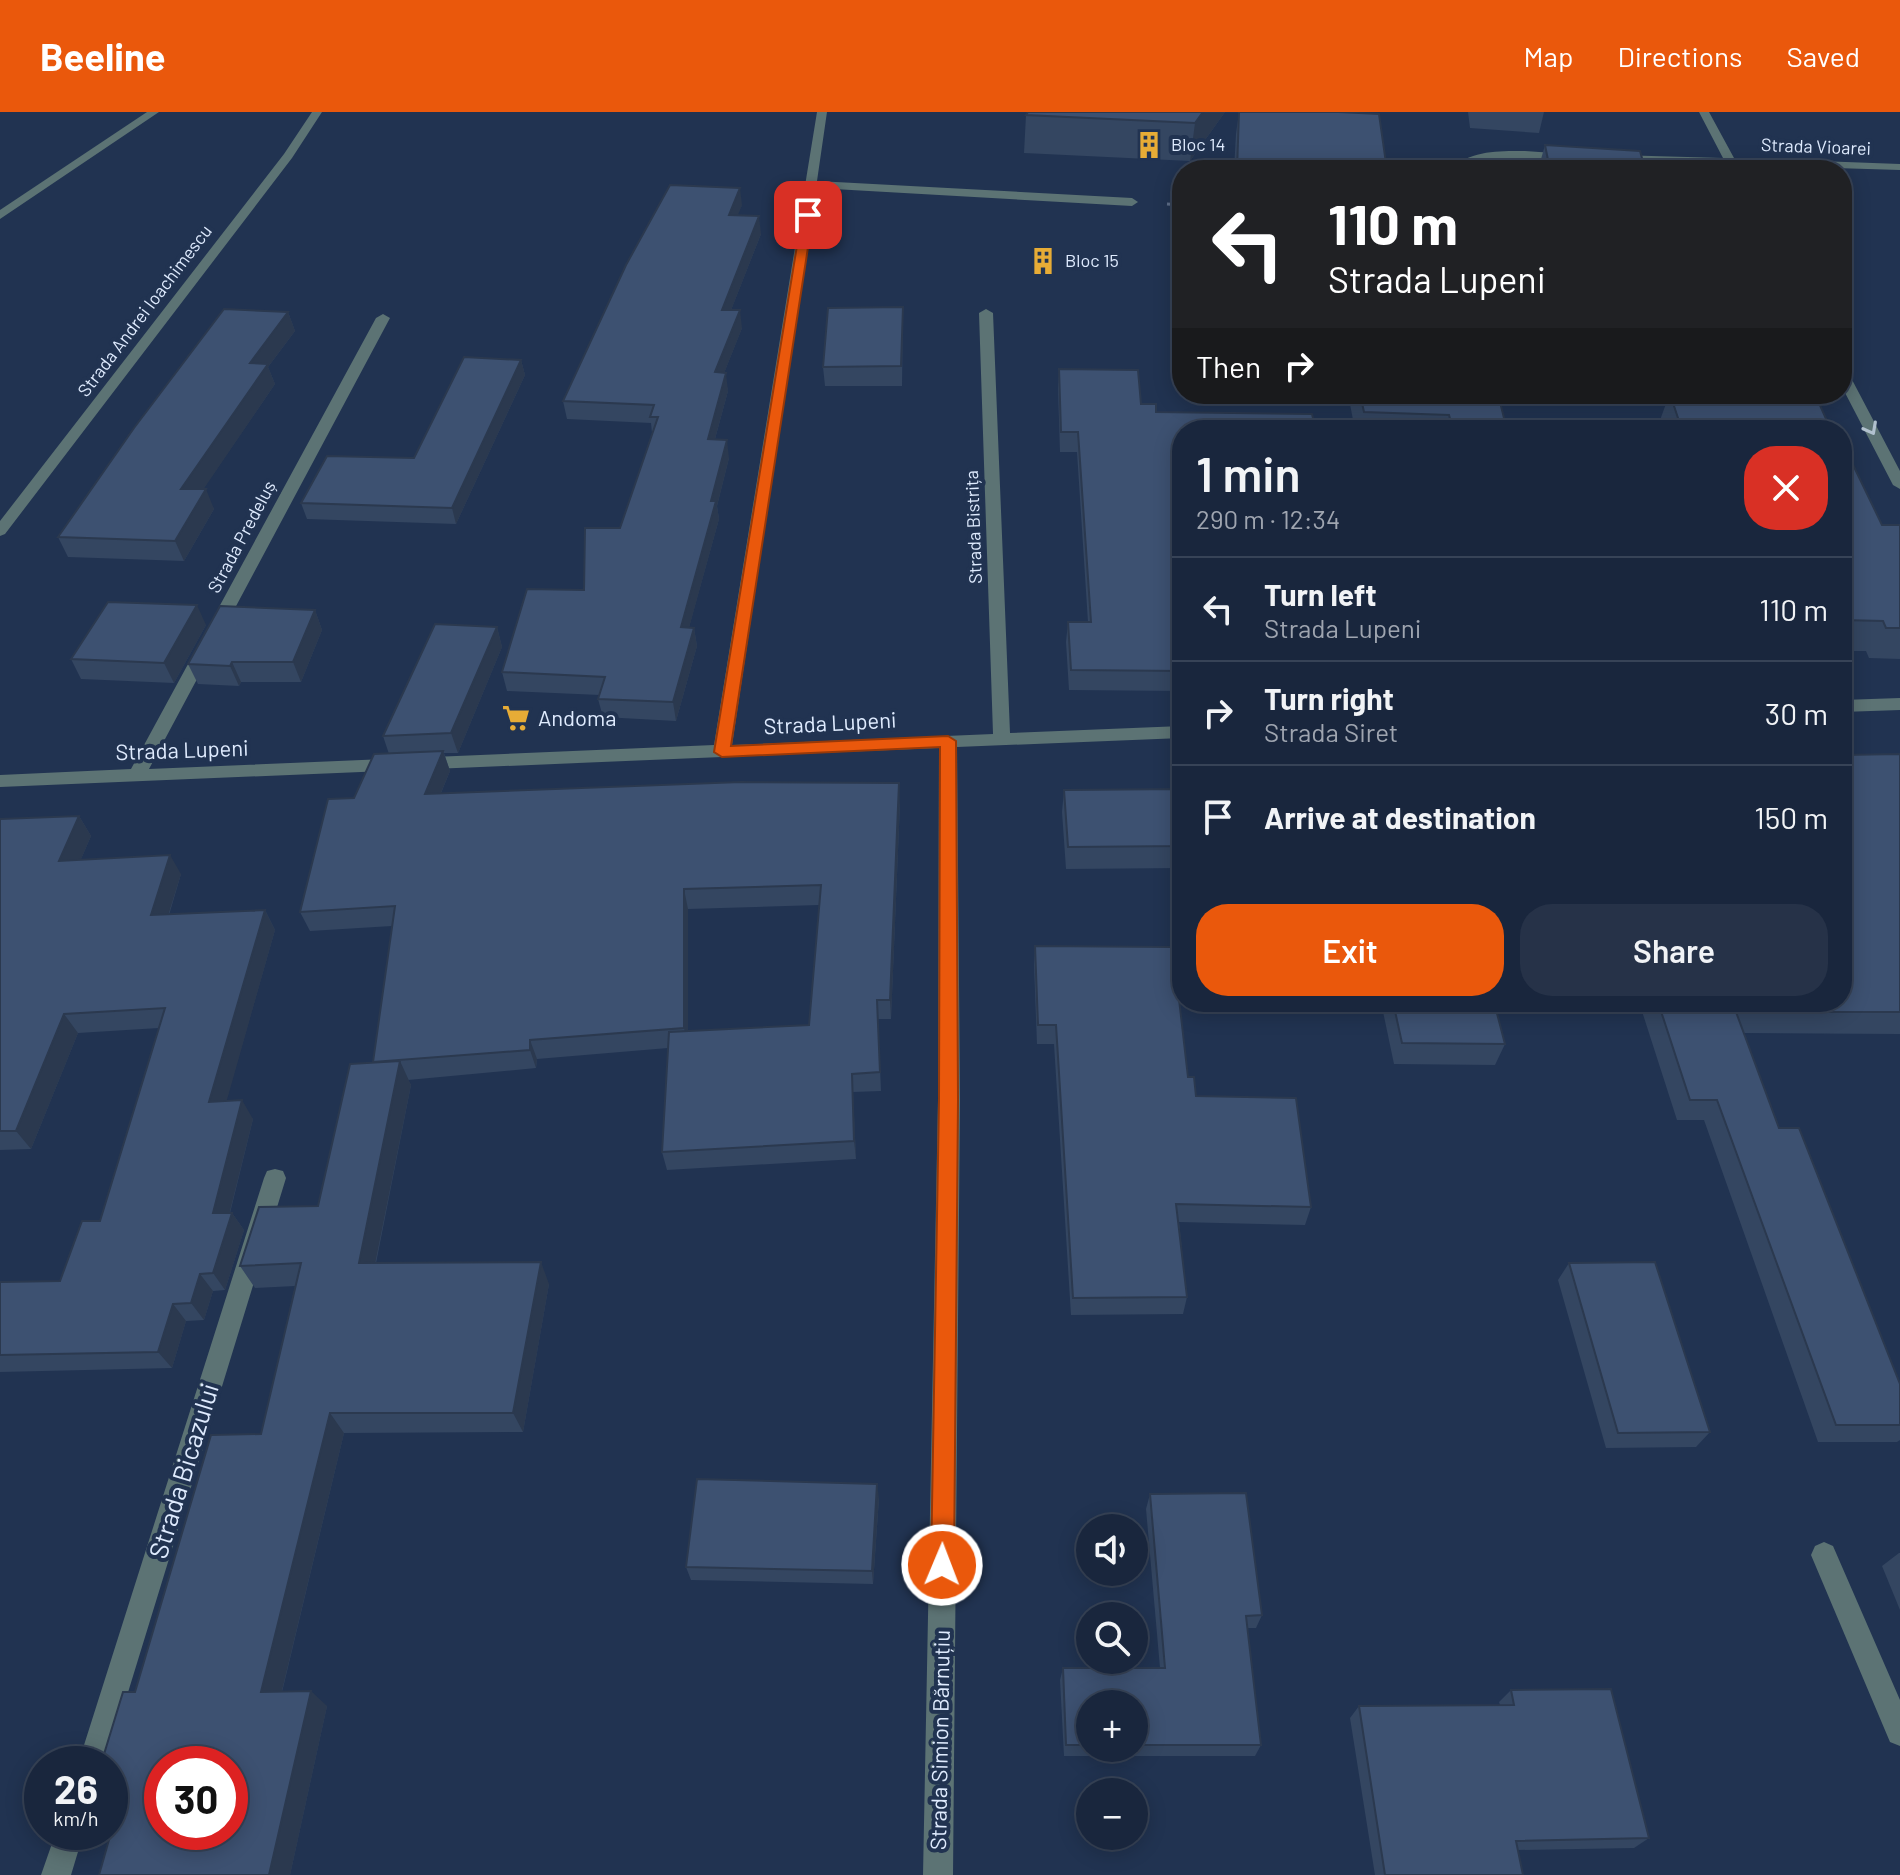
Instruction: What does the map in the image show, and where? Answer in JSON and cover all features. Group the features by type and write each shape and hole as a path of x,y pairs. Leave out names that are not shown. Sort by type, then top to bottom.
{"street":[{"path":"0,215 154,112"},
{"name":"Strada Andrei Ioachimescu","path":"0,531 288,156 317,112"},
{"path":"722,752 822,112"},
{"path":"1704,112 1730,160"},
{"path":"1471,160 1499,155 1576,157"},
{"name":"Strada Vioarei","path":"1607,158 1638,160"},
{"name":"Strada Vioarei","path":"1852,167 1900,167"},
{"path":"813,184 1132,202"},
{"name":"Strada Bistrița","path":"986,313 1002,739"},
{"name":"Strada Predeluș","path":"136,776 383,318"},
{"path":"1852,393 1900,485"},
{"path":"1852,706 1900,704"},
{"name":"Strada Lupeni","path":"0,781 1172,732"},
{"name":"Strada Simion Bărnuțiu","path":"938,1875 949,1100 948,741"},
{"name":"Strada Bicazului","path":"98,1746 275,1178"},
{"path":"1824,1555 1900,1732"},
{"path":"56,1875 64,1850"}],"building":[{"path":"1028,112 1203,112 1195,123 1026,115"},
{"path":"1239,112 1379,114 1386,160 1237,160"},
{"path":"1545,145 1640,151 1642,160 1548,160"},
{"path":"670,185 740,188 729,215 759,216 722,310 740,310 715,372 726,373 708,439 727,440 711,501 716,501 681,627 694,628 673,702 598,699 605,677 502,672 527,589 584,590 585,528 620,528 658,417 650,417 654,405 563,401 626,265"},
{"path":"903,307 901,366 823,367 828,308"},
{"path":"224,309 288,312 250,363 268,364 181,489 206,489 175,541 58,537 134,428"},
{"path":"464,357 521,360 452,508 301,503 327,456 414,458"},
{"path":"1059,369 1138,370 1141,404 1156,404 1156,412 1312,414 1314,420 1172,420 1172,671 1071,670 1068,622 1091,622 1078,432 1061,432"},
{"path":"1362,404 1500,404 1504,420 1450,420 1449,415 1364,412"},
{"path":"1673,404 1819,404 1827,420 1679,420"},
{"path":"1852,463 1882,525 1900,525 1900,628 1886,628 1883,621 1852,620"},
{"path":"108,602 197,605 164,663 71,659"},
{"path":"220,606 315,610 293,662 232,662 230,666 188,664"},
{"path":"435,624 497,627 451,733 383,736"},
{"path":"443,751 425,794 741,782 899,783 890,1000 877,1000 880,1072 852,1074 854,1141 662,1152 669,1032 809,1025 821,885 684,889 684,1028 530,1040 530,1050 373,1062 395,906 300,912 328,799 354,798 374,754"},
{"path":"1900,754 1900,1012 1852,1012 1852,755"},
{"path":"1172,789 1172,846 1068,847 1064,790"},
{"path":"79,816 59,861 170,855 151,915 265,910 209,1102 242,1100 213,1213 232,1213 213,1273 200,1274 191,1303 173,1304 158,1352 0,1355 0,1282 60,1281 82,1221 100,1221 165,1008 64,1014 16,1131 0,1131 0,819"},
{"path":"1035,946 1172,947 1172,1012 1180,1012 1188,1077 1194,1077 1196,1096 1296,1098 1311,1207 1176,1204 1187,1297 1073,1298 1056,1025 1038,1025"},
{"path":"1395,1012 1497,1012 1505,1044 1402,1043"},
{"path":"1661,1012 1736,1012 1779,1128 1799,1128 1900,1384 1900,1425 1836,1425 1717,1100 1690,1100"},
{"path":"400,1061 359,1263 541,1262 513,1413 330,1413 261,1692 311,1691 269,1875 99,1875 106,1850 128,1850 128,1746 106,1746 123,1692 135,1692 211,1435 261,1434 301,1263 240,1266 259,1207 318,1206 350,1064"},
{"path":"1655,1262 1710,1432 1618,1433 1569,1263"},
{"path":"697,1479 877,1484 872,1571 686,1567"},
{"path":"1246,1493 1262,1615 1246,1616 1261,1745 1148,1745 1148,1690 1076,1690 1076,1745 1066,1745 1063,1668 1076,1668 1076,1674 1148,1674 1148,1668 1165,1668 1150,1494"},
{"path":"1611,1689 1649,1838 1516,1841 1523,1875 1385,1875 1359,1706 1514,1705 1511,1690"}],"place":[{"name":"Bloc 14","path":"1149,145"},
{"name":"Bloc 15","path":"1043,261"},
{"name":"Andoma","path":"516,718"}],"route":[{"path":"808,215 722,752 948,741 949,1100 942,1565"}]}
